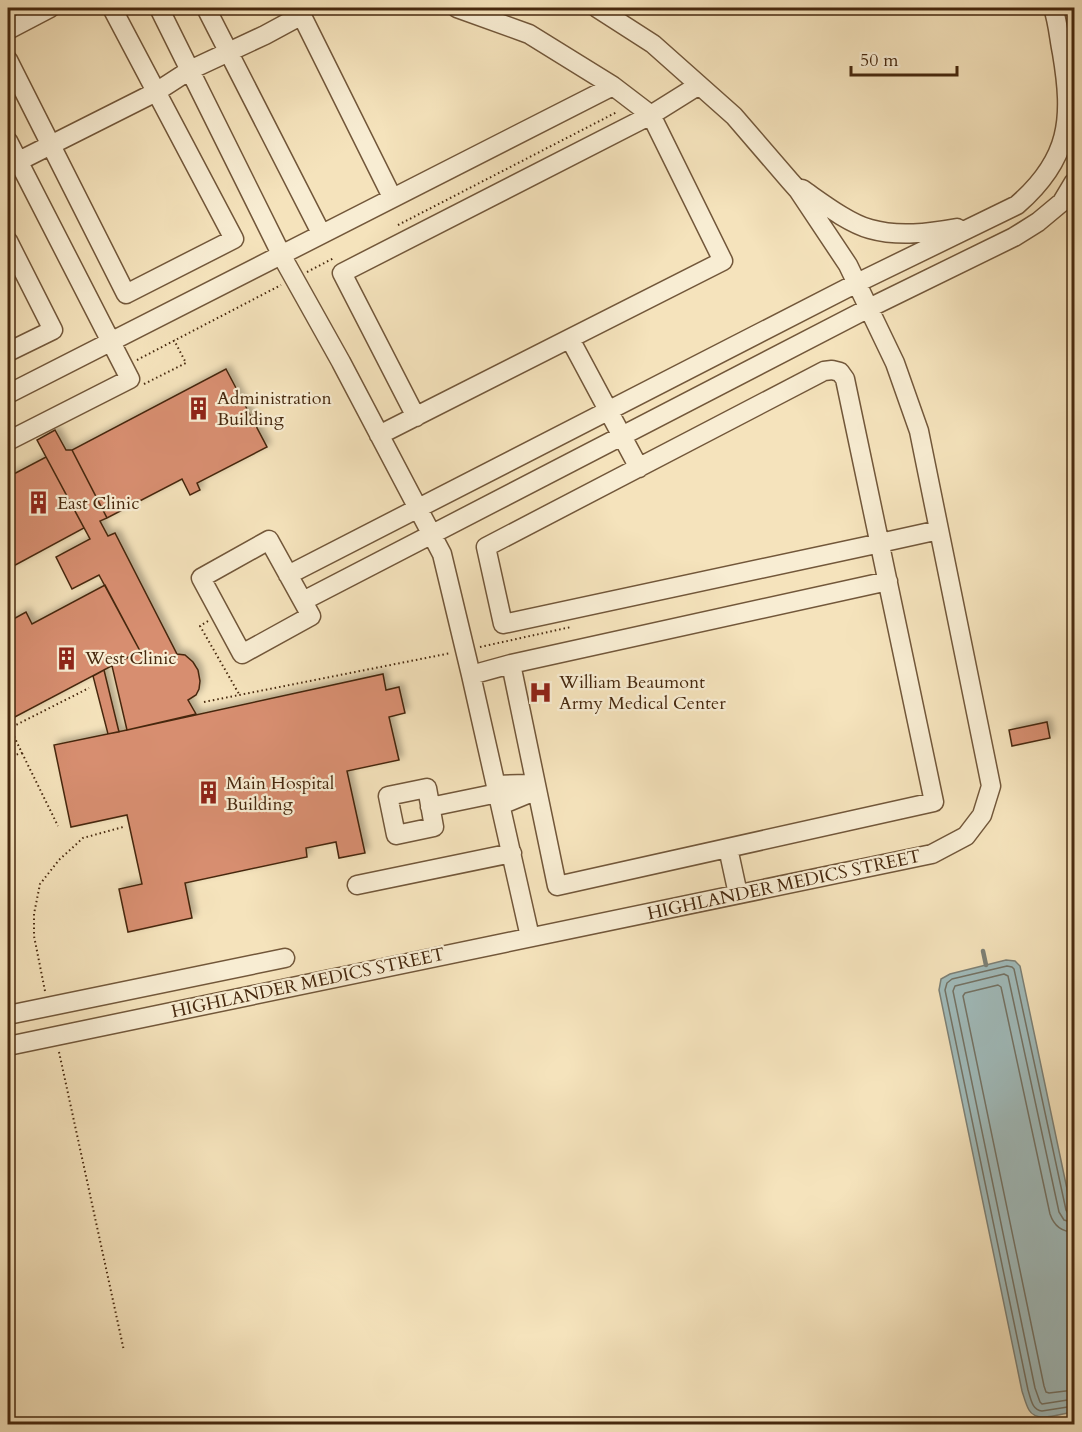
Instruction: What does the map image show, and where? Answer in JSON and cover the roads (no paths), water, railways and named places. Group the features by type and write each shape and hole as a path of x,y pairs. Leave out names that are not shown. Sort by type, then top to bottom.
{"street":[{"path":"8,30 50,8"},
{"path":"8,60 126,294 234,239 112,8"},
{"path":"159,8 281,254 442,554 530,937"},
{"path":"206,8 321,233"},
{"path":"379,435 723,261 651,115 613,86 529,34 458,8"},
{"name":"HIGHLANDER MEDICS STREET","path":"8,1046 932,854 966,836 982,815 991,786 919,431 896,363 848,265 798,190 734,116 652,44 597,8"},
{"path":"288,575 857,284 1017,205 1033,191 1053,164 1064,139 1068,113 1067,84 1053,8"},
{"path":"13,164 156,92 190,70 266,34 300,11 392,197"},
{"path":"416,417 342,273 651,115 699,85"},
{"path":"8,394 613,86"},
{"path":"8,141 13,164 130,379 8,441"},
{"path":"790,181 845,217 870,229 906,234 977,225"},
{"path":"303,601 869,308 1014,237 1038,222 1062,202 1074,182"},
{"path":"8,241 53,330 8,352"},
{"path":"570,339 639,468"},
{"path":"511,664 534,788 557,886 934,802 888,581 880,543 845,379 840,372 824,371 486,547 503,624 880,543 939,530"},
{"path":"269,540 303,601 311,616 242,654 201,578 269,540"},
{"path":"471,675 511,664 888,581"},
{"path":"430,807 498,794 530,793 534,788"},
{"path":"728,848 738,894"},
{"path":"357,885 512,853"},
{"path":"8,1015 285,958"}],"water":[{"path":"1006,960 1015,961 1020,966 1074,1222 1074,1412 1050,1417 1033,1414 1028,1408 1022,1391 939,990 941,979 950,974"}],"waterway":[{"path":"983,951 986,965"},
{"path":"1073,1412 1074,1420"}],"place":[{"name":"Administration Building","path":"199,408"},
{"name":"East Clinic","path":"39,503"},
{"name":"West Clinic","path":"67,658"},
{"name":"William Beaumont Army Medical Center","path":"541,692"},
{"name":"Main Hospital Building","path":"208,793"}]}
